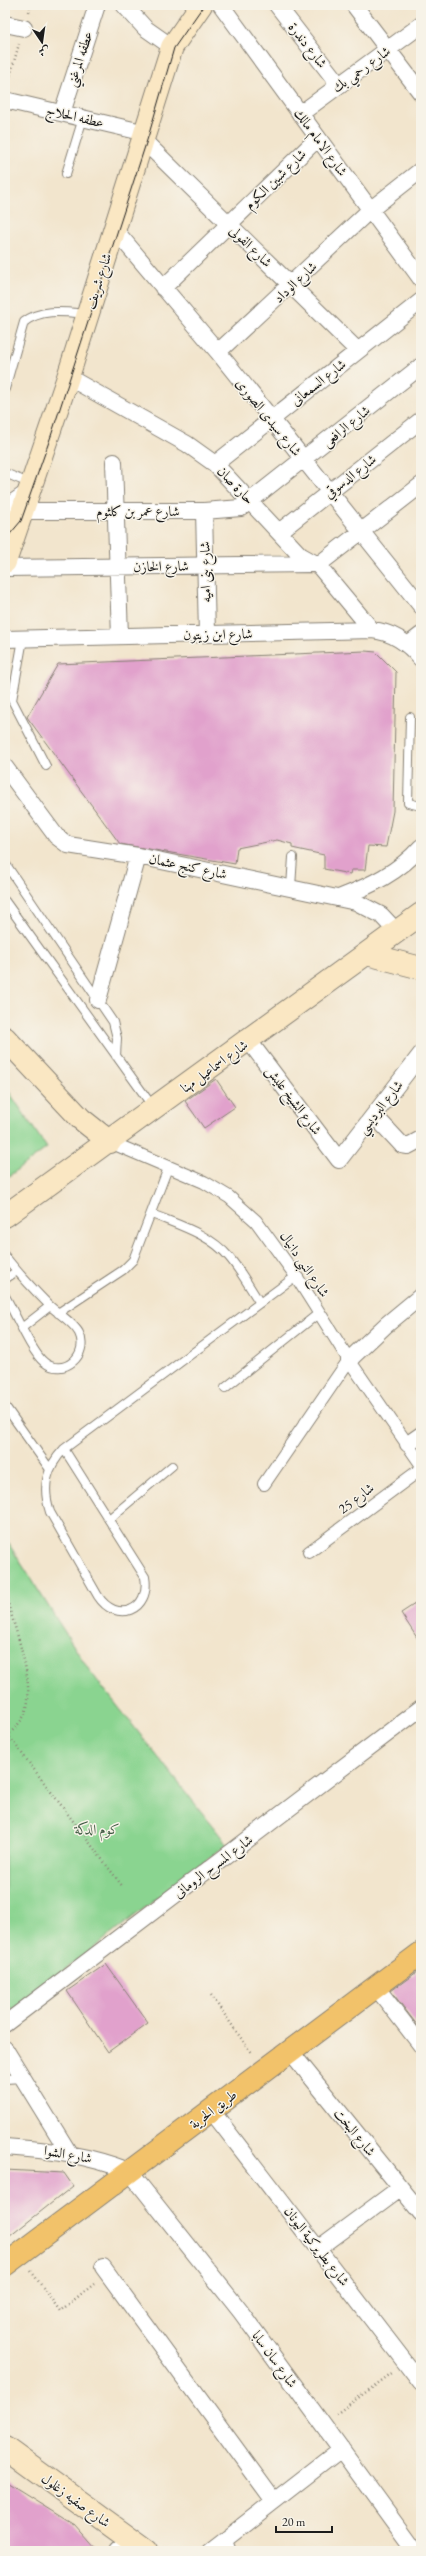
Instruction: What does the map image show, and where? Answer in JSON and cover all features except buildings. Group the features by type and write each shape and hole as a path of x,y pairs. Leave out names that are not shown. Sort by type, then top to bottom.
{"main road":[{"name":"شارع شريف","path":"5,562 22,499 68,377 145,137 172,47 201,5"},
{"name":"شارع اسماعيل مهنا","path":"5,1216 110,1142 421,914"},
{"path":"367,954 421,968"},
{"path":"5,1038 81,1120 110,1142"},
{"name":"طريق الحرية","path":"12,2259 421,1953"},
{"name":"شارع صفيه زغلول","path":"5,2448 132,2548"}],"street":[{"name":"عطفه المرغني","path":"62,113 97,5"},
{"path":"124,5 146,28 172,47"},
{"name":"شارع الامام مالك","path":"221,5 421,279"},
{"name":"شارع دندرة","path":"277,5 339,85"},
{"path":"354,5 421,93"},
{"path":"5,24 24,28"},
{"name":"شارع رحمي بك","path":"300,114 421,25"},
{"name":"عطفه الحلاج","path":"6,92 62,113 145,137"},
{"name":"شارع الفولى","path":"145,137 229,224 358,351"},
{"name":"شارع شبين الكوم","path":"163,288 318,138"},
{"name":"شارع الوداد","path":"218,352 370,210 418,177"},
{"name":"شارع سيدى الصورى","path":"115,230 218,352 421,606"},
{"name":"شارع السمعانى","path":"215,464 421,301"},
{"name":"شارع الرافعى","path":"252,501 421,366"},
{"name":"حارة صان","path":"68,377 187,444 215,464 252,501 300,555 318,564 372,630"},
{"name":"شارع الدسوقي","path":"279,532 421,420"},
{"path":"114,462 120,636"},
{"path":"318,564 361,531 418,493"},
{"name":"شارع عمر بن كلثوم","path":"22,499 116,511 235,510 252,501"},
{"name":"شارع بنى اميه","path":"204,511 207,634"},
{"name":"شارع الخازن","path":"5,568 318,564"},
{"name":"شارع ابن زيتون","path":"5,639 372,630 395,636 408,645 421,660"},
{"path":"408,645 421,635"},
{"name":"شارع كنج عثمان","path":"5,767 61,842 68,845 138,856 292,887 356,902 381,915 397,932"},
{"path":"339,898 366,888 392,873 421,847"},
{"path":"98,1000 138,856"},
{"name":"شارع الشيخ عليش","path":"249,1041 339,1160"},
{"name":"شارع البرديسي","path":"339,1160 421,1054"},
{"path":"374,1115 402,1145 408,1146 421,1139"},
{"name":"شارع النبى دانيال","path":"110,1142 168,1168 204,1182 230,1197 256,1221 296,1276 349,1360 414,1439 421,1464"},
{"path":"264,1484 349,1360 386,1325 421,1296"},
{"name":"شارع 25","path":"309,1552 421,1469"},
{"name":"شارع المسرح الرومانى","path":"5,2024 421,1708"},
{"path":"376,1987 421,2045"},
{"path":"5,2049 69,2153"},
{"name":"شارع البخت","path":"290,2051 400,2188 418,2202"},
{"name":"شارع بطريركية اليونان","path":"211,2110 416,2373"},
{"name":"شارع الشوا","path":"5,2147 69,2153 102,2161 129,2171"},
{"name":"شارع سان سابا","path":"129,2171 241,2312 415,2551"},
{"path":"319,2248 400,2188"},
{"path":"105,2271 274,2501"},
{"path":"210,2551 229,2545 274,2501 341,2449"}],"lane":[{"path":"66,174 83,118"},
{"path":"5,389 24,322 32,316 54,311 88,314"},
{"path":"5,473 22,499"},
{"path":"23,638 12,700 46,766"},
{"path":"410,717 408,803 421,806"},
{"path":"292,887 293,857"},
{"path":"5,863 98,1000 115,1030 116,1056"},
{"path":"5,901 154,1109"},
{"path":"58,1313 129,1266 137,1254 168,1168"},
{"path":"152,1214 201,1235 216,1244 229,1256 260,1303"},
{"path":"5,1256 50,1306 79,1333 82,1345 79,1357 69,1366 56,1368 44,1362 5,1296"},
{"path":"5,1279 17,1271"},
{"path":"64,1449 145,1577 147,1587 145,1596 139,1605 131,1610 121,1612 111,1610 103,1604 50,1512 46,1498 45,1482 50,1468 64,1449 296,1276"},
{"path":"23,1327 50,1306"},
{"path":"225,1388 319,1313"},
{"path":"5,1406 50,1468"},
{"path":"109,1519 172,1466"},
{"path":"5,2079 23,2078"}],"path":[{"path":"6,92 31,5"},
{"path":"5,1593 27,1678 28,1695 25,1715 6,1736"},
{"path":"5,1732 6,1736 122,1888"},
{"path":"211,1995 264,2070"},
{"path":"12,2259 60,2311 105,2271"},
{"path":"323,2424 416,2373"}],"green space":[{"path":"5,1086 47,1148 5,1179"},
{"name":"كوم الدكة","path":"5,1538 89,1670 227,1844 14,2010 5,2006"}],"tram line":[{"path":"5,540 21,521 51,436 149,134 174,48 204,5"}]}
